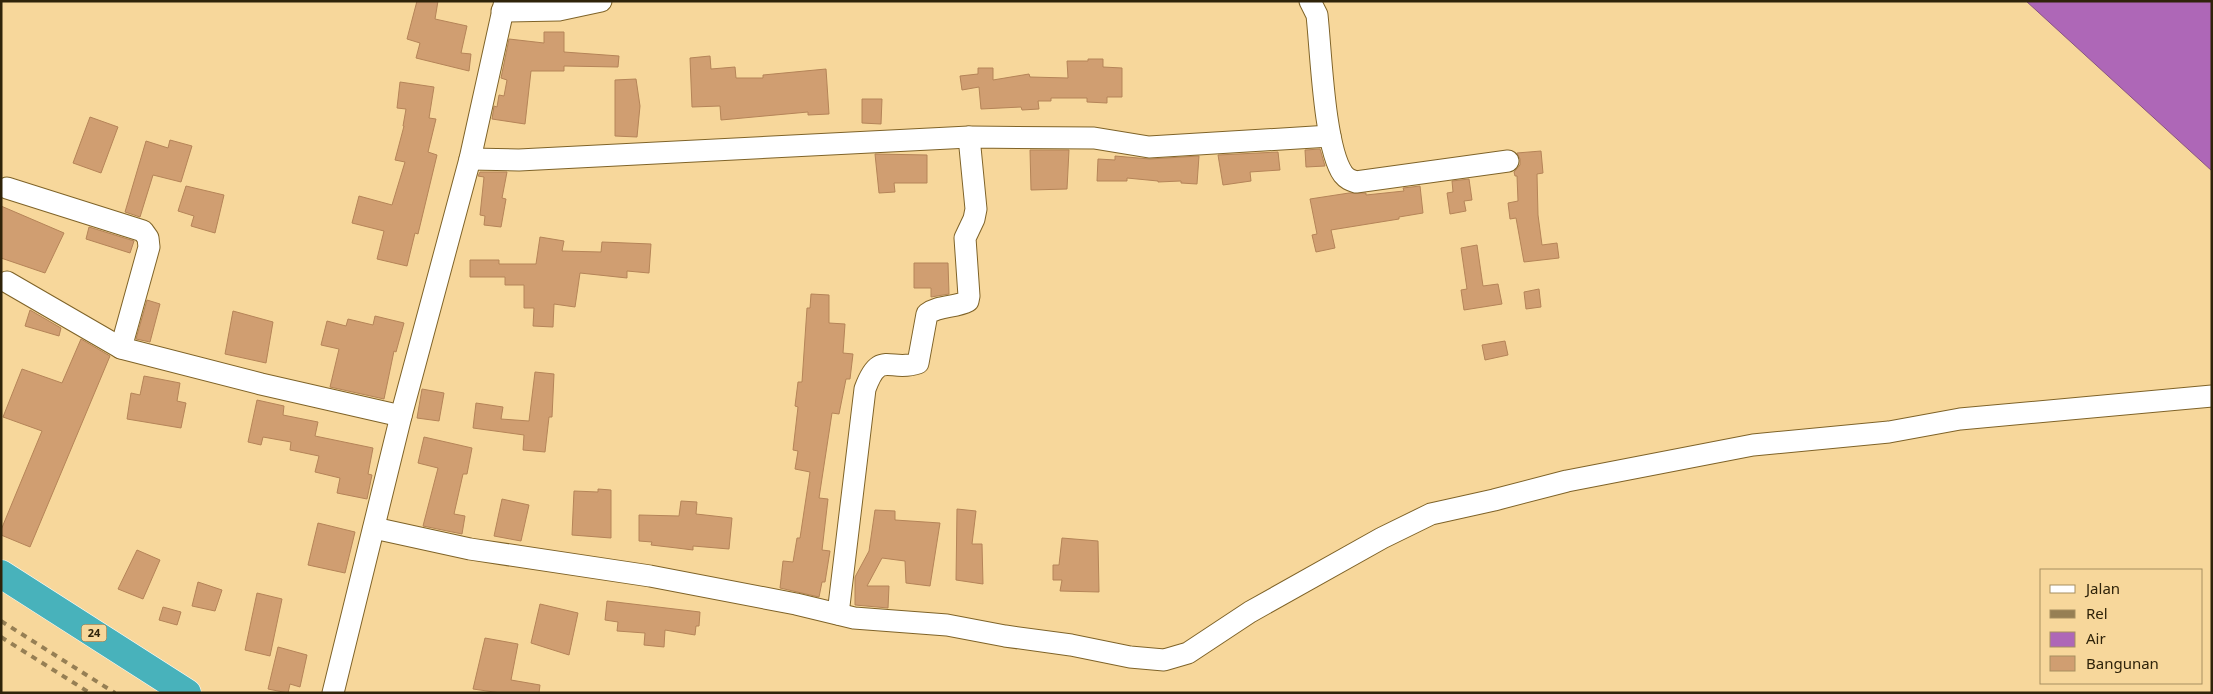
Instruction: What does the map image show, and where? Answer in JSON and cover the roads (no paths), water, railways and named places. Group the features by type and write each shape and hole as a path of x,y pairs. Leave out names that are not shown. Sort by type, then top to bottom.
{"highway":[{"name":"24","path":"1,574 188,693"}],"street":[{"path":"333,693 401,416 470,159 504,6 559,10 601,1"},
{"path":"1310,1 1317,15 1330,136 1342,172 1348,179 1356,182 1508,161"},
{"path":"470,159 519,160 969,136 1094,138 1149,147 1330,136"},
{"path":"838,614 865,389 872,371 882,364 912,365 918,363 927,314 932,310 960,305 968,301 966,238 974,219 976,208 969,136"},
{"path":"7,188 144,231 148,238 149,247 121,348"},
{"path":"7,282 121,348 261,384 401,416"},
{"path":"374,528 470,549 650,576 796,604 854,618 947,625 1005,636 1071,645 1130,657 1164,660 1188,653 1250,612 1382,538 1431,514 1567,481 1753,445 1889,432 1960,419 2212,396"}],"water":[{"path":"2026,1 2212,1 2212,171"}],"railway":[{"path":"1,621 115,693"},
{"path":"1,637 90,693"}]}
